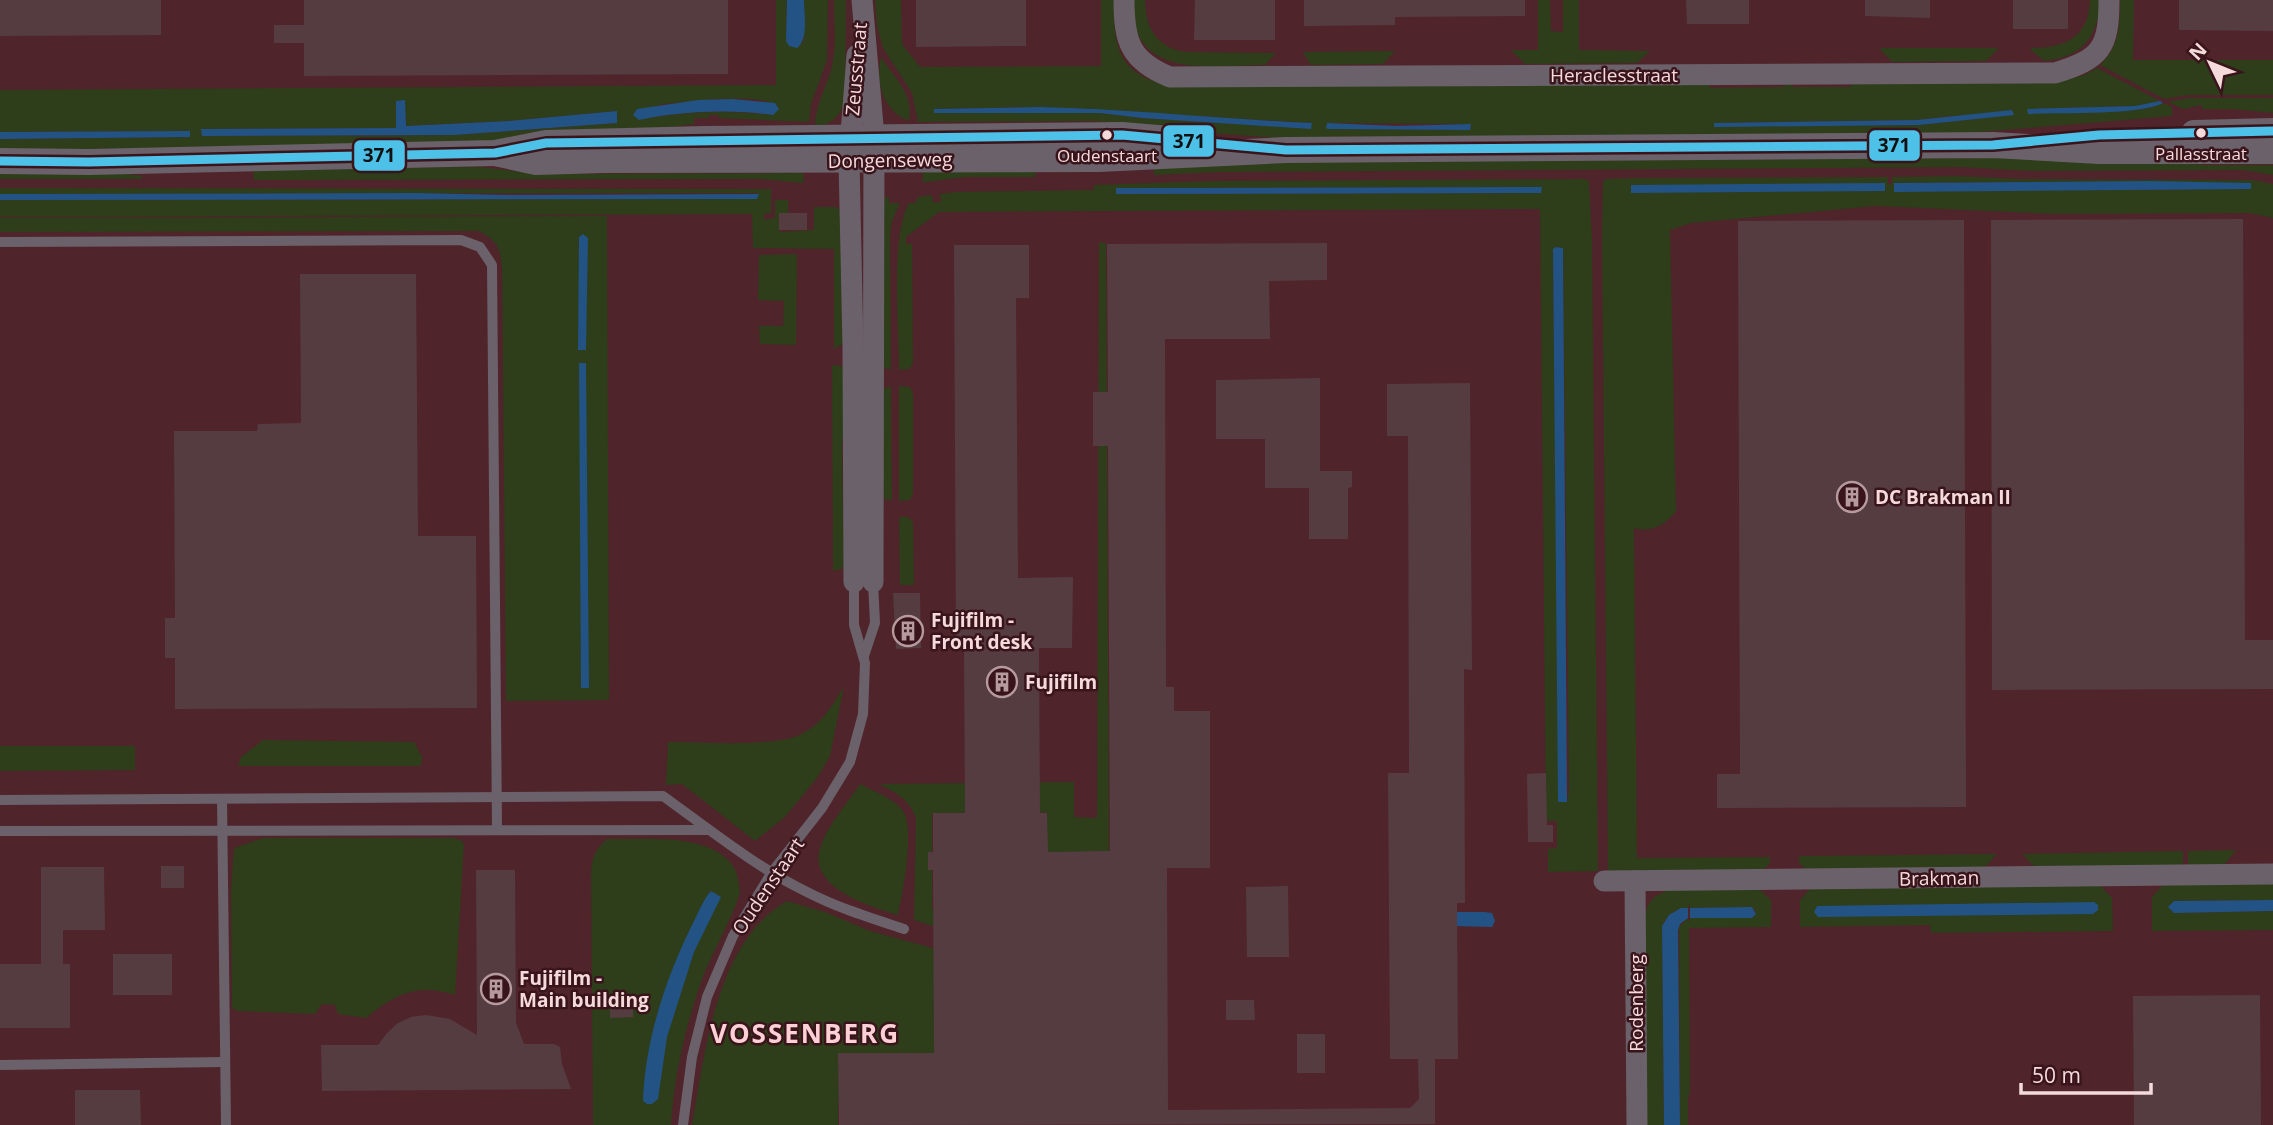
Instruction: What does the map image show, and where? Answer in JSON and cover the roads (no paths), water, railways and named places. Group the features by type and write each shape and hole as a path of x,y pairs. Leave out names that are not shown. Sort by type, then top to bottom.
{"street":[{"name":"Heraclesstraat","path":"1124,0 1124,26 1138,59 1152,70 1170,77 1197,77 2055,73 2084,64 2100,48 2109,28 2109,0"},
{"name":"Zeusstraat","path":"861,149 862,1"},
{"name":"Dongenseweg","path":"1993,145 2099,135 2273,131"},
{"name":"Dongenseweg","path":"0,161 89,162 495,153 546,143 861,149 1122,135 1286,150 1993,145 2099,151 2273,151"},
{"name":"Oudenstaart","path":"861,149 853,360 863,582"},
{"name":"Brakman","path":"1604,881 2273,874"},
{"name":"Rodenberg","path":"1635,881 1637,1125"}],"lane":[{"path":"0,242 461,240 480,247 492,265 497,829"},
{"name":"Oudenstaart","path":"863,582 854,625 864,656"},
{"name":"Oudenstaart","path":"683,1125 692,1057 708,997 733,936 772,872 822,808 850,762 863,714 864,656 875,623 863,582"},
{"path":"0,800 663,796 772,872 807,892 904,929"},
{"path":"222,799 226,1125"},
{"path":"0,831 710,830"},
{"path":"0,1065 225,1062"}],"water":[{"path":"787,0 804,0 804,33 797,48 789,46 786,41"},
{"path":"732,99 775,103 779,109 773,115 706,112 639,120 633,115 637,109 698,100"},
{"path":"405,100 406,126 509,121 617,111 617,123 454,135 202,136 201,129 396,128 396,101"},
{"path":"2160,101 2163,103 2117,112 2028,114 2027,109 2135,106"},
{"path":"1040,107 1312,123 1311,129 1100,113 934,113 934,109"},
{"path":"2012,110 2014,115 1919,125 1714,127 1714,123 1917,120"},
{"path":"1327,123 1396,126 1471,124 1470,130 1328,129"},
{"path":"190,131 190,137 0,139 0,132"},
{"path":"1885,183 1885,191 1631,193 1631,185"},
{"path":"1894,183 2251,183 2251,189 1894,192"},
{"path":"1542,187 1541,193 1116,194 1116,188"},
{"path":"0,194 759,194 757,199 0,200"},
{"path":"583,234 588,238 586,350 578,350 579,237"},
{"path":"1563,248 1567,802 1558,802 1553,249"},
{"path":"579,363 586,363 589,688 581,688"},
{"path":"711,891 721,897 694,952 667,1037 658,1099 647,1104 643,1101 645,1078 659,1007 675,962 702,904"},
{"path":"2273,900 2273,911 2174,913 2168,907 2174,901"},
{"path":"2094,902 2098,905 2098,910 2093,914 1818,917 1814,912 1817,906"},
{"path":"1752,907 1756,914 1752,918 1690,918 1690,908"},
{"path":"1681,908 1688,908 1688,918 1680,924 1678,930 1680,1125 1664,1125 1662,926 1669,915"},
{"path":"1426,912 1492,913 1495,921 1492,927 1419,925"}],"place":[{"name":"Pallasstraat","path":"2201,133"},
{"name":"Oudenstaart","path":"1107,135"},
{"name":"DC Brakman II","path":"1852,497"},
{"name":"Fujifilm - Front desk","path":"908,631"},
{"name":"Fujifilm","path":"1002,682"},
{"name":"Fujifilm - Main building","path":"496,989"}],"district":[{"name":"VOSSENBERG","path":"805,1033"}]}
